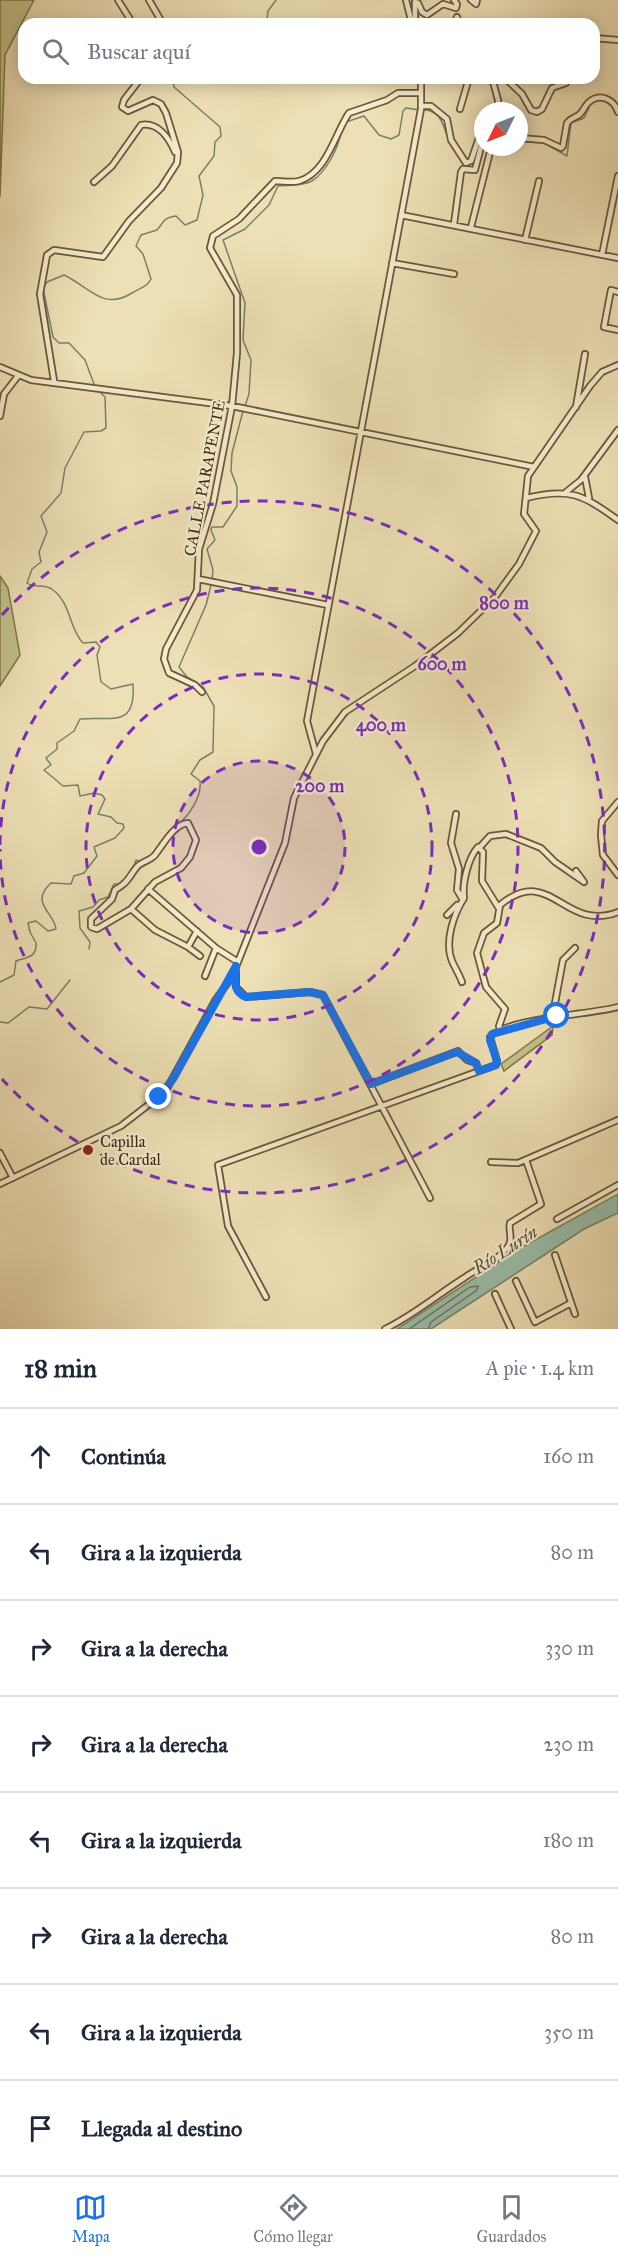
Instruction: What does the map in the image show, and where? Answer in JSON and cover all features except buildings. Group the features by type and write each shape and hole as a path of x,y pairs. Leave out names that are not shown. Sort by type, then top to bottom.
{"street":[{"path":"118,0 129,18"},
{"path":"149,0 160,18"},
{"path":"406,0 411,18"},
{"path":"414,18 415,2 427,15 443,4 456,8 457,4 454,0"},
{"path":"471,0 476,4 477,0"},
{"path":"600,38 618,40"},
{"path":"54,381 40,294 47,255 54,250 104,257 129,221 160,188 177,163 174,136 161,104 153,100 128,111 122,107 127,95 136,84"},
{"path":"316,754 307,721 421,106 421,84"},
{"path":"460,109 467,84"},
{"path":"494,84 498,102"},
{"path":"511,84 522,94 531,110 537,112 542,109 552,88 563,84"},
{"name":"CALLE PARAPENTE","path":"202,692 195,685 169,673 164,659 166,650 195,595 199,549 213,504 232,406 237,353 237,295 210,248 213,236 239,219 276,181 299,181 315,170 330,149 349,112 387,100 398,93 421,93"},
{"path":"528,139 544,140 561,148 564,145 567,123 580,114 590,102 600,98 607,99 615,105 618,112"},
{"path":"421,106 431,106 445,116 451,140 466,163 471,161 474,152"},
{"path":"94,182 112,166 134,132 144,124 164,133 178,157"},
{"path":"454,224 461,172 463,169 475,170 479,156"},
{"path":"471,227 489,156"},
{"path":"602,255 618,176"},
{"path":"525,240 539,182"},
{"path":"401,214 618,258"},
{"path":"392,262 454,274"},
{"path":"618,292 611,290 604,327 618,330"},
{"path":"575,409 585,354"},
{"path":"0,1184 121,1126 148,1103 162,1096 237,964 285,843 294,798 316,754 345,712 415,666 458,633 495,597 519,564 536,533 534,525 524,514 527,479 602,372 618,365"},
{"path":"0,368 18,376 232,406 534,468"},
{"path":"0,416 4,394 18,376"},
{"path":"566,492 585,476 618,430"},
{"path":"585,476 585,488 590,500"},
{"path":"526,498 566,492 590,500 618,520"},
{"path":"198,579 328,605"},
{"path":"618,802 603,821 601,835 603,855 618,875"},
{"path":"456,814 451,843 459,868 457,890 461,902"},
{"path":"188,823 196,840 190,857 181,868 155,882 131,909 97,929 89,925 91,919 111,899 115,890 126,885 137,866 149,862 175,830 181,824 188,823"},
{"path":"462,982 452,960 451,928 461,902 471,857 490,836 506,834 545,850 555,862 584,882 576,871"},
{"path":"480,847 484,867 482,881 498,907 497,923 484,933 477,952 486,987 505,1009 499,1026 500,1031"},
{"path":"148,889 237,964"},
{"path":"498,907 520,891 533,889 572,910 602,915 618,912"},
{"path":"447,915 461,902"},
{"path":"131,909 160,933 188,947 200,956"},
{"path":"188,947 197,931"},
{"path":"205,976 216,948"},
{"path":"557,1016 555,1003 562,960 575,948"},
{"path":"237,964 236,987 241,995 246,997 310,992 323,995 430,1198"},
{"path":"266,1297 228,1226 218,1165 497,1064 490,1037 500,1031 557,1016 618,1007"},
{"path":"371,1084 458,1051 466,1060 476,1063 479,1071"},
{"path":"491,1162 511,1164 526,1160 618,1120"},
{"path":"0,1153 12,1178"},
{"path":"385,1329 413,1314 466,1276 492,1261 507,1247 511,1242 510,1222 541,1204 526,1160"},
{"path":"557,1219 618,1185"},
{"path":"555,1255 575,1314"},
{"path":"516,1281 535,1322 571,1303"},
{"path":"495,1294 511,1329"}],"shaded area":[{"path":"0,0 34,0 25,18 18,18 18,30 5,55 0,197"},
{"path":"0,576 8,588 20,655 0,686"},
{"path":"553,1026 552,1035 504,1071 501,1064"}],"water":[{"path":"618,1194 618,1213 584,1229 431,1329 397,1329 517,1250"}],"waterway":[{"path":"267,18 268,11 276,0"},
{"path":"94,384 85,360 69,343 59,343 53,337 43,288 47,282 64,275 97,296 113,300 122,298 145,286 151,279 143,254 136,246 141,235 157,230 164,221 172,217 176,216 185,225 197,220 203,195 199,176 214,156 215,142 221,136 220,127 174,87 174,84"},
{"path":"346,122 364,116 379,135 391,139 399,135 403,111 406,108 420,110"},
{"path":"528,142 544,143 567,156 571,123 584,118 589,108"},
{"path":"423,110 434,112 437,115 448,137"},
{"path":"245,406 249,394 251,360 243,340 245,303 223,240 245,229 269,205 278,186 304,184 317,177 331,159 338,145 341,131"},
{"path":"454,149 467,168"},
{"path":"475,160 476,156"},
{"path":"0,982 14,975 16,961 31,956 35,952 36,943 28,923 36,921 48,931 56,929 42,902 45,890 51,883 71,884 74,876 84,873 97,856 94,847 115,838 124,828 123,824 117,823 111,817 98,814 105,799 102,795 94,793 80,796 78,785 63,786 44,770 51,765 46,758 57,749 57,743 74,731 80,719 111,718 126,714 133,698 133,684 111,689 101,682 97,655 100,647 96,642 83,643 78,637 59,595 46,587 27,583 32,569 41,562 39,552 47,532 41,516 61,493 65,468 84,432 101,431 106,428 105,397 99,391"},
{"path":"212,580 213,570 207,549 215,540 212,527 223,527 237,506 237,487 231,471 232,453 243,411"},
{"path":"177,825 186,817 199,793 200,781 191,774 200,760 213,752 214,706 203,687 187,677 179,667 206,605 211,585"},
{"path":"133,870 136,860 141,862"},
{"path":"89,949 90,942 80,928 79,911 93,907 99,900 108,897 114,884 121,884"},
{"path":"0,1022 8,1023 29,1007 47,1009 70,980"}],"place":[{"name":"Capilla de Cardal","path":"88,1150"}],"route":[{"path":"159,1097 173,1079 216,999 229,983 236,966 236,987 241,995 246,997 310,992 323,995 371,1084 457,1052 460,1052 466,1060 476,1063 479,1071 496,1065 490,1035 557,1016"}],"water label":[{"name":"Río Lurín","path":"505,1250"}]}
